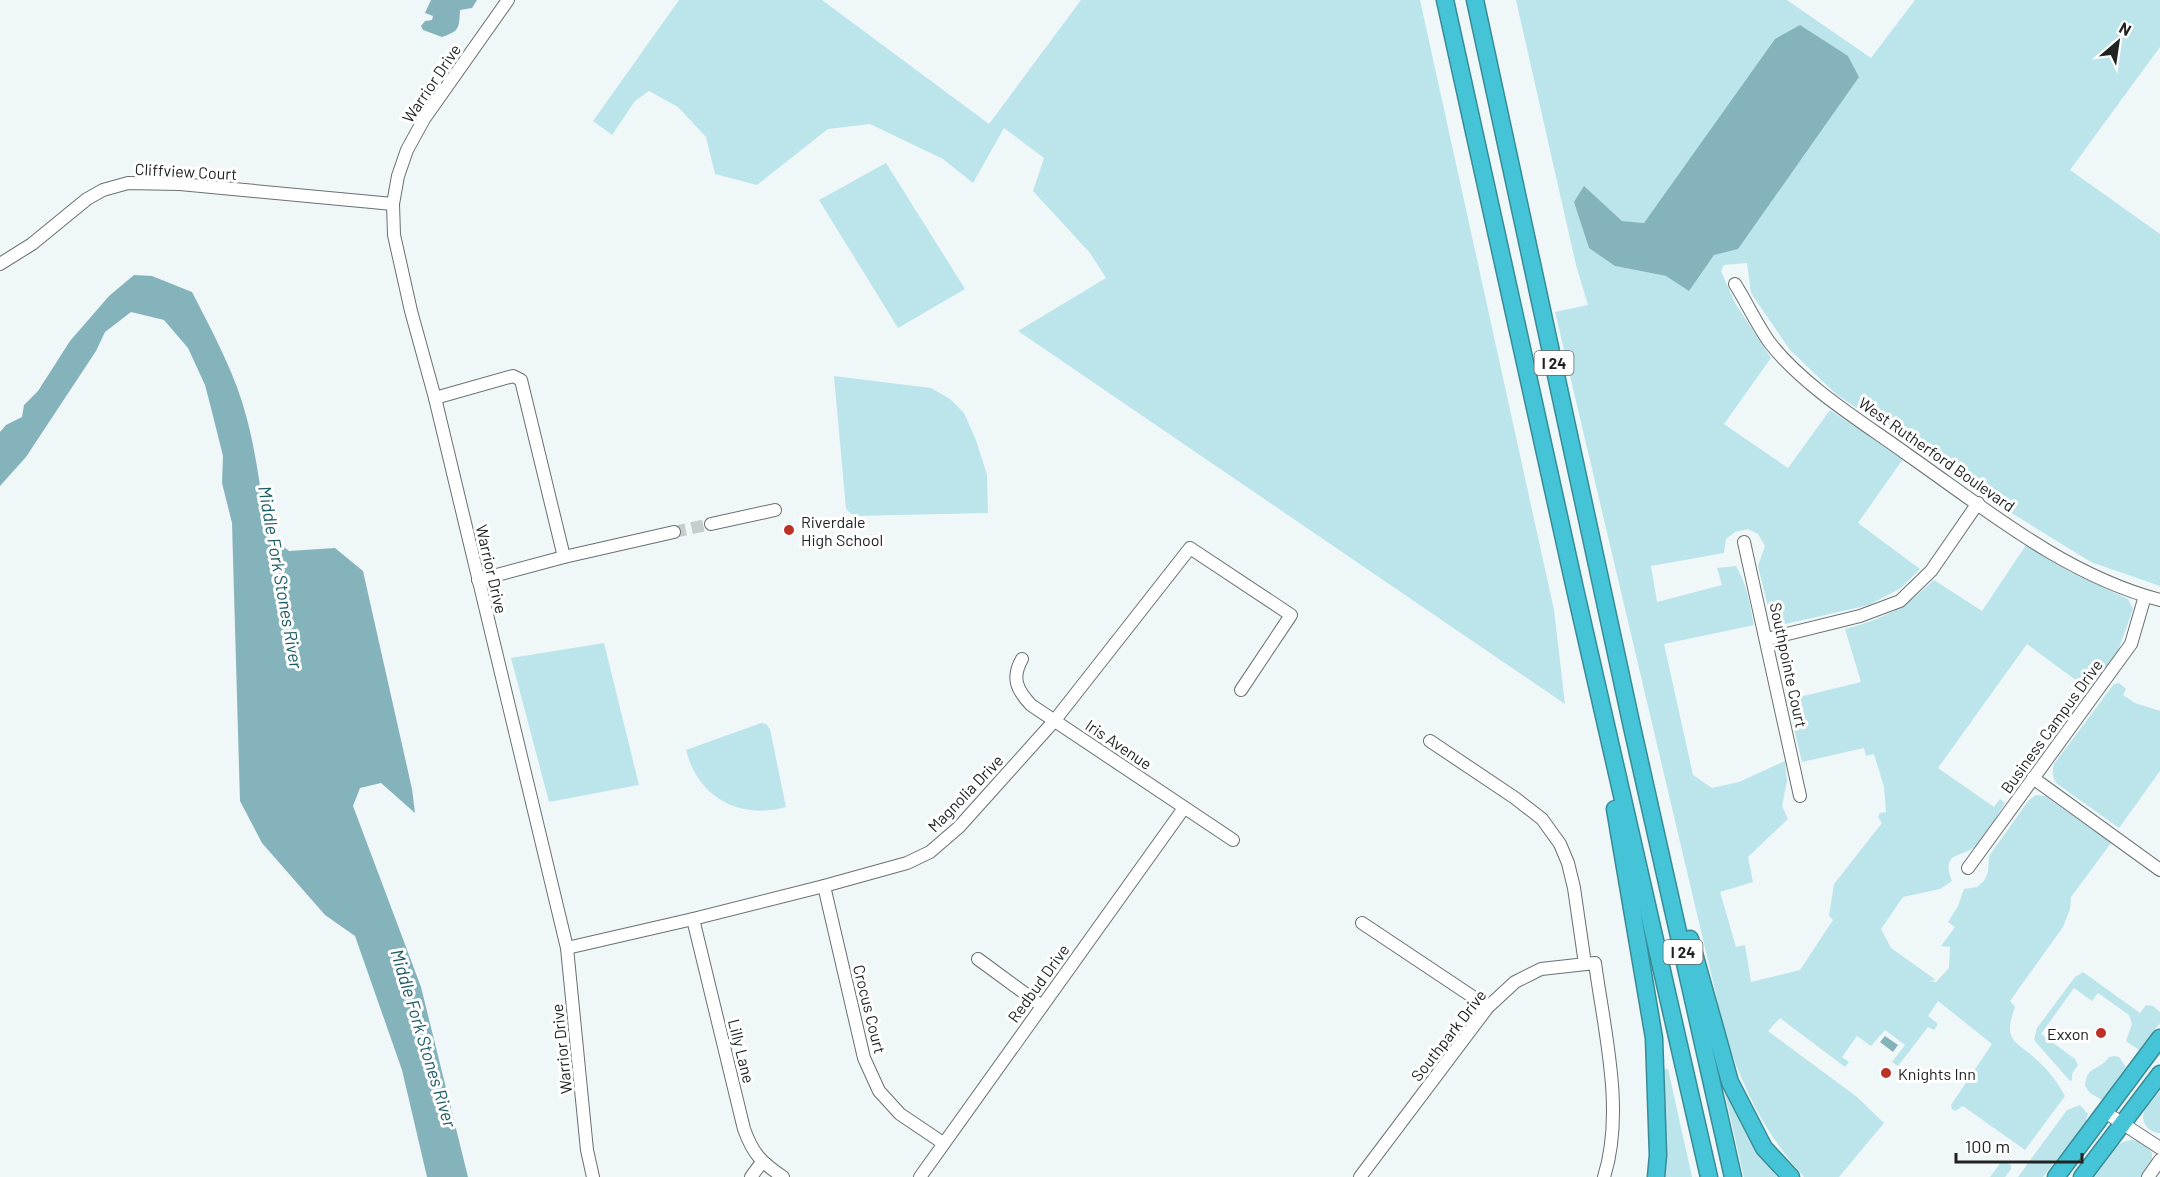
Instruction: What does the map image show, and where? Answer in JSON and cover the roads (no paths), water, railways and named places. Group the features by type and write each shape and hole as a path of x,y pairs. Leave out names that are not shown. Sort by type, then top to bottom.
{"highway":[{"name":"I 24","path":"1445,0 1709,1177"},
{"name":"I 24","path":"1475,0 1632,727 1733,1177"},
{"path":"1632,727 1730,1082 1764,1148 1791,1177"},
{"path":"1609,736 1615,810 1654,1038 1658,1155 1656,1177"},
{"path":"2056,1177 2160,1038"},
{"path":"2082,1177 2160,1074"}],"street":[{"name":"Warrior Drive","path":"508,0 424,119 407,150 398,176 393,204 394,235 567,948 587,1150 593,1177"},
{"name":"Cliffview Court","path":"0,264 32,244 87,199 103,190 128,183 180,184 393,204"},
{"name":"West Rutherford Boulevard","path":"1735,284 1770,343 1805,379 1839,406 2054,554 2103,581 2160,600"},
{"path":"435,398 513,376 521,380 564,557"},
{"path":"1767,639 1860,616 1900,601 1930,571 1977,503"},
{"path":"711,524 775,510"},
{"path":"478,580 564,557 674,532"},
{"name":"Southpointe Court","path":"1744,542 1800,796"},
{"name":"Magnolia Drive","path":"567,948 693,920 825,886 907,863 930,852 959,827 1054,720 1190,548 1290,615 1241,690"},
{"name":"Business Campus Drive","path":"1968,868 2131,644 2145,596"},
{"name":"Iris Avenue","path":"1022,659 1015,681 1019,692 1031,705 1233,840"},
{"path":"1430,741 1515,798 1542,819 1560,844 1568,862 1590,963 1614,1101 1613,1132 1604,1177"},
{"path":"2033,778 2160,870"},
{"name":"Redbud Drive","path":"920,1177 1184,808"},
{"name":"Crocus Court","path":"825,886 864,1058 879,1090 900,1114 944,1143"},
{"name":"Lilly Lane","path":"693,920 744,1129 751,1149 762,1162 783,1177"},
{"path":"1362,923 1488,1007"},
{"path":"978,959 1042,1006"},
{"name":"Southpark Drive","path":"1360,1177 1488,1007 1515,982 1540,969 1590,963"},
{"path":"2105,1112 2160,1148"},
{"path":"2148,1177 2160,1160"},
{"path":"751,1177 762,1162"}],"water":[{"path":"431,0 477,0 472,8 460,10 455,31 442,37 423,30 421,26 425,21 432,20 433,16 425,13"},
{"path":"1800,25 1848,56 1859,77 1738,249 1714,255 1689,291 1666,276 1615,266 1589,248 1574,202 1584,186 1622,221 1644,223 1775,39"},
{"name":"Middle Fork Stones River","path":"134,275 152,276 192,292 237,386 254,448 267,533 289,551 335,548 363,571 412,789 415,813 381,783 360,788 353,806 421,987 468,1177 427,1177 402,1070 355,936 325,915 262,843 240,801 232,523 222,483 223,456 205,385 188,348 164,320 131,312 105,332 96,351 26,457 0,486 0,432 6,425 22,417 24,405 38,391 70,341 109,296"},
{"path":"1885,1036 1898,1045 1893,1052 1880,1042"}],"tunnel":[{"path":"674,532 711,524"}],"place":[{"name":"Riverdale High School","path":"789,530"},
{"name":"Exxon","path":"2101,1033"},
{"name":"Knights Inn","path":"1886,1073"}]}
